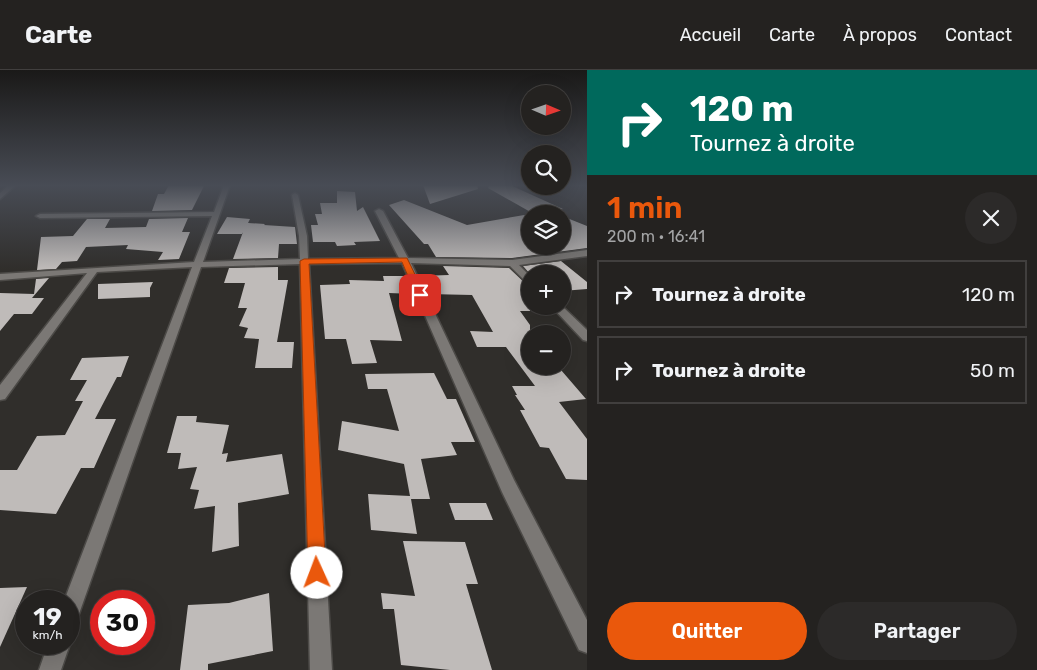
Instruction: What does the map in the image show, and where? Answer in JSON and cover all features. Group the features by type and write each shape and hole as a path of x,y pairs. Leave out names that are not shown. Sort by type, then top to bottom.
{"street":[{"path":"299,213 303,236 321,670"},
{"path":"380,213 404,260 508,486 587,642"},
{"path":"40,216 217,214 78,590"},
{"path":"0,277 94,270 304,261 404,260 512,263 548,260 587,253"},
{"path":"512,263 521,272"},
{"path":"0,395 94,270"},
{"path":"565,315 587,337"},
{"path":"50,670 55,655"}],"building":[{"path":"366,213 380,241 354,242 356,245 337,246 335,242 313,242 311,225 318,225 315,214"},
{"path":"396,213 437,213 467,225 521,216 521,255 534,255 512,258 436,257 428,244 424,244"},
{"path":"227,217 250,219 248,223 295,227 297,244 279,244 278,258 233,259 243,232 242,234 217,234"},
{"path":"188,218 182,232 190,232 179,259 158,260 163,252 126,249 128,245 86,247 77,261 62,262 56,269 37,270 41,237 73,236 87,219 110,219 105,228 146,227 149,219"},
{"path":"571,220 587,226 587,248 571,250"},
{"path":"561,261 566,265 531,265"},
{"path":"443,266 509,268 521,279 520,311 521,315 530,325 521,325 521,367 506,347 477,347 470,331 493,332 472,295 428,294 419,276 449,275"},
{"path":"278,267 278,280 288,280 277,342 294,342 292,368 255,368 259,339 244,338 248,328 239,326 247,308 238,308 245,283 224,283 229,268"},
{"path":"571,269 587,282 587,289 571,290"},
{"path":"383,276 406,276 413,294 389,293 402,341 370,340 377,363 352,364 346,339 325,339 320,285 350,284 349,280 384,281"},
{"path":"49,278 32,298 44,298 32,314 14,314 0,331 0,293 34,294 36,279"},
{"path":"153,282 150,288 150,297 98,299 98,284"},
{"path":"129,356 121,377 117,377 95,419 116,419 94,468 81,468 56,514 0,510 0,470 17,470 37,436 65,435 83,401 75,401 87,380 70,380 82,358"},
{"path":"434,373 447,399 456,399 475,442 451,442 457,455 421,459 430,499 411,499 417,534 371,530 368,494 410,496 404,464 338,450 342,421 399,431 387,389 368,389 365,374"},
{"path":"527,375 565,375 586,399 559,402 587,439 587,480 566,479 549,448 540,447 520,410 525,410 515,395 517,395 512,386 535,386"},
{"path":"177,416 197,416 196,422 229,425 222,454 228,453 226,462 282,454 289,494 238,503 239,546 212,552 215,506 194,509 199,490 190,489 197,467 178,469 181,453 167,453"},
{"path":"449,503 486,503 493,520 455,520"},
{"path":"403,541 465,542 478,584 466,584 492,670 450,670 401,665 394,609 383,609 381,593 415,596"},
{"path":"27,587 26,590 15,590 15,614 0,647 0,588"},
{"path":"269,593 273,651 208,664 208,670 180,670 188,605 229,603"}],"route":[{"path":"317,573 304,261 404,260 420,295"}]}
